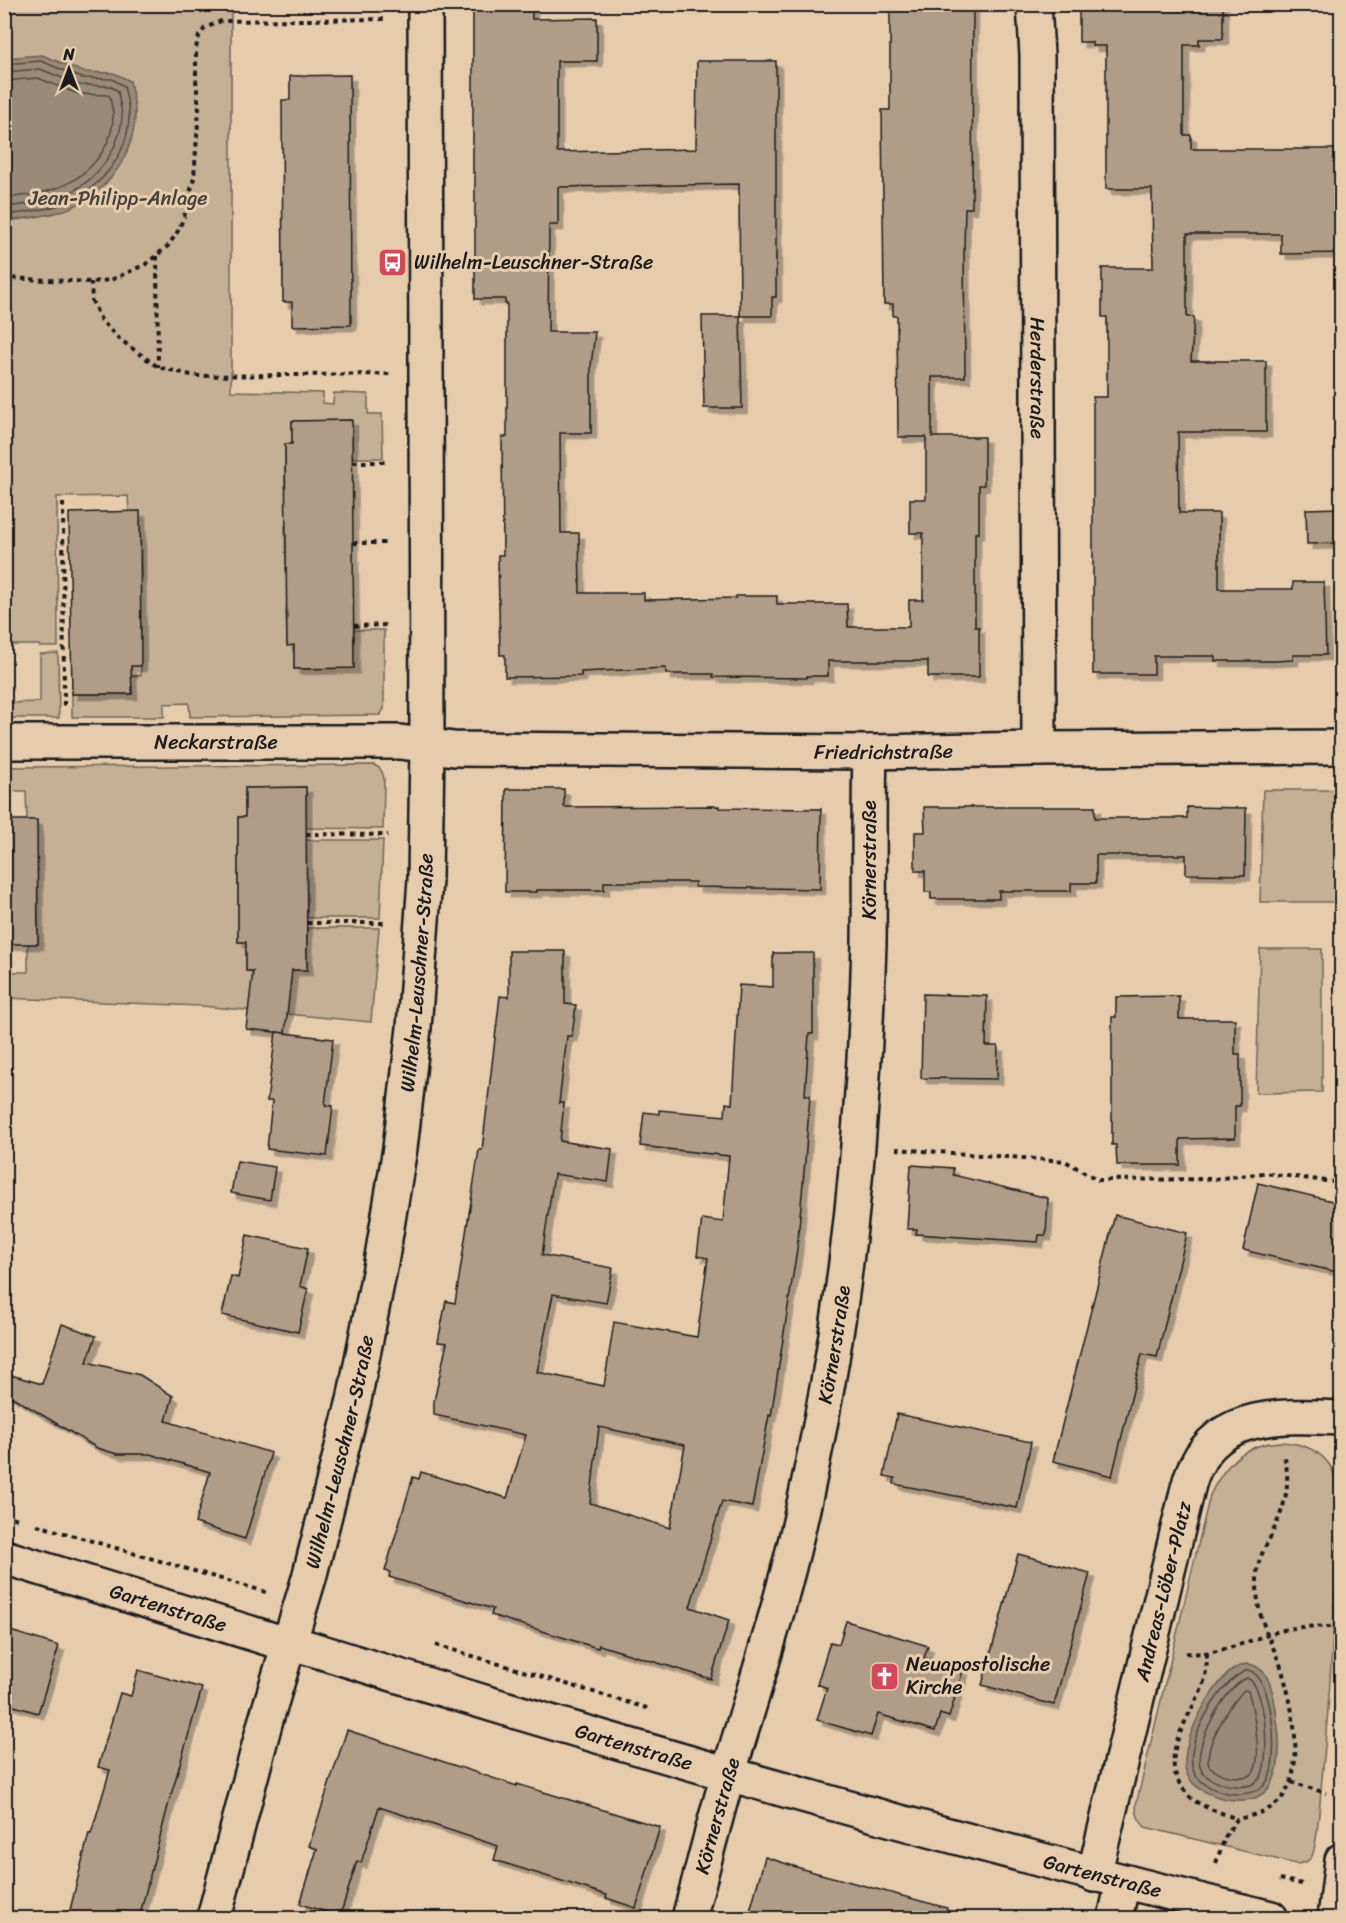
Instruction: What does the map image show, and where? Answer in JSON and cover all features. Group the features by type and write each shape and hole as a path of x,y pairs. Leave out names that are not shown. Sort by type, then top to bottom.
{"street":[{"name":"Wilhelm-Leuschner-Straße","path":"214,1918 260,1743 327,1511 354,1400 381,1263 400,1148 414,1028 425,880 427,746 424,4"},
{"name":"Herderstraße","path":"1034,4 1037,55 1039,749"},
{"name":"Neckarstraße","path":"4,742 400,742 427,746"},
{"name":"Friedrichstraße","path":"427,746 454,749 870,752 1341,747"},
{"name":"Körnerstraße","path":"689,1918 728,1775 768,1646 790,1560 832,1358 846,1260 856,1164 864,1050 869,943 870,752"},
{"name":"Andreas-Löber-Platz","path":"1115,1918 1108,1878 1188,1488 1196,1465 1206,1450 1221,1436 1237,1426 1272,1417 1341,1418"},
{"name":"Gartenstraße","path":"4,1557 270,1639 309,1648 728,1775 1108,1878 1271,1918"},
{"path":"1335,1918 1341,1860"}],"path":[{"path":"4,278 91,282 111,280 146,264 168,246 184,217 194,178 199,109 196,48 199,36 205,28 221,21 386,19"},
{"path":"157,255 158,367"},
{"path":"91,282 92,301 101,320 118,338 158,367 195,376 426,374"},
{"path":"353,462 389,462"},
{"path":"63,503 64,710"},
{"path":"353,543 389,543"},
{"path":"354,626 390,625"},
{"path":"306,834 388,835"},
{"path":"307,923 384,922"},
{"path":"888,1148 1065,1161 1098,1180 1214,1179 1264,1173 1341,1183"},
{"path":"1207,1653 1207,1670 1203,1683 1176,1743 1174,1766 1177,1779 1185,1793 1194,1801 1237,1819 1249,1817 1272,1807 1282,1796 1291,1782 1295,1751 1295,1731 1282,1674 1259,1609 1257,1591 1257,1566 1287,1496 1286,1465 1282,1448"},
{"path":"4,1515 271,1594"},
{"path":"1179,1653 1207,1653 1295,1628 1341,1628"},
{"path":"436,1645 654,1710"},
{"path":"1291,1782 1326,1793"},
{"path":"1216,1863 1225,1837 1237,1819"}],"green space":[{"name":"Jean-Philipp-Anlage","path":"4,5 231,5 231,391 323,393 323,403 333,404 334,393 368,394 368,414 382,414 383,458 352,458 352,420 292,421 292,444 285,445 285,483 293,526 285,526 286,564 294,565 294,608 286,608 287,645 294,645 294,669 353,668 354,630 384,630 384,709 380,715 190,717 189,703 164,704 164,717 72,717 72,694 132,694 131,676 141,675 140,630 135,588 141,577 140,525 129,511 128,496 57,497 58,647 5,645"},
{"path":"58,653 59,718 5,718 5,703 40,702 40,654"},
{"path":"374,765 381,771 384,780 383,829 306,828 306,787 245,788 245,817 238,817 238,942 246,942 246,971 307,970 307,928 379,928 371,1022 201,1006 5,998 5,972 28,972 28,944 38,944 37,820 27,820 26,791 5,791 4,767"},
{"path":"1263,790 1337,790 1338,902 1260,902"},
{"path":"306,840 383,840 380,918 307,918"},
{"path":"1260,949 1322,949 1322,1092 1256,1093"},
{"path":"1280,1442 1305,1446 1323,1457 1334,1474 1339,1498 1331,1674 1317,1831 1312,1856 1303,1863 1296,1864 1145,1827 1139,1819 1136,1808 1210,1495 1229,1465 1246,1451"}],"water":[{"path":"42,55 83,72 114,73 130,81 135,113 133,134 121,164 112,177 88,198 59,212 5,221 5,58"},
{"path":"1247,1664 1262,1671 1271,1686 1276,1709 1279,1755 1272,1783 1264,1793 1252,1799 1236,1800 1215,1796 1198,1788 1189,1778 1185,1763 1191,1733 1207,1702 1225,1676"}],"building":[{"path":"473,4 532,4 532,19 597,18 597,61 557,61 557,152 696,149 697,61 776,61 776,297 772,297 772,316 740,316 739,184 558,187 558,225 549,225 548,332 595,332 591,366 591,433 560,433 561,533 579,533 580,593 644,593 644,600 777,596 777,604 847,604 848,627 909,627 909,600 923,600 923,533 910,533 910,499 926,499 926,437 898,437 897,316 893,316 893,304 884,304 882,110 890,110 890,4 973,4 972,208 965,208 964,249 965,377 932,377 932,437 984,437 984,485 979,485 979,533 975,533 975,627 979,627 979,677 928,677 928,661 828,661 828,676 807,676 807,678 666,674 666,668 581,672 581,676 505,677 505,655 500,655 498,555 503,555 502,437 507,437 507,303 505,299 475,299"},
{"path":"1079,4 1223,4 1223,39 1199,39 1199,45 1184,45 1184,135 1191,135 1191,149 1341,149 1341,253 1281,254 1281,234 1187,234 1187,317 1194,317 1191,361 1266,361 1266,432 1178,432 1179,513 1219,513 1219,589 1293,589 1293,582 1324,582 1326,655 1293,655 1293,660 1275,661 1215,661 1215,656 1154,656 1154,674 1093,674 1093,397 1107,397 1107,317 1102,317 1102,268 1153,268 1152,189 1106,189 1106,46 1092,46 1092,42 1079,42"},
{"path":"350,75 351,325 292,326 292,302 283,302 282,100 290,100 290,76"},
{"path":"702,316 740,316 742,408 704,408"},
{"path":"352,420 354,668 294,669 294,645 287,646 285,444 292,444 292,421"},
{"path":"1341,508 1341,543 1307,544 1306,509"},
{"path":"140,511 141,666 131,666 132,694 72,694 69,513"},
{"path":"306,787 307,970 292,970 285,1033 246,1029 253,971 246,971 246,942 238,942 238,817 245,817 245,788"},
{"path":"506,789 564,789 564,807 719,806 719,808 821,809 820,889 695,887 695,882 604,882 604,890 505,892"},
{"path":"924,807 1095,807 1095,818 1187,818 1187,807 1246,808 1245,875 1186,874 1186,855 1096,855 1096,883 1071,883 1071,891 999,891 999,899 931,899 931,892 925,892 925,871 915,871 915,832 925,832"},
{"path":"4,820 37,820 38,944 4,944"},
{"path":"509,951 565,951 565,1004 576,1005 572,1036 567,1036 559,1103 564,1103 560,1141 612,1149 608,1182 554,1174 542,1255 613,1268 606,1303 553,1294 537,1372 604,1386 614,1322 697,1337 708,1258 697,1256 702,1219 723,1222 729,1156 640,1146 644,1112 659,1114 659,1110 725,1116 726,1103 732,1104 739,985 773,987 773,953 813,953 813,1034 809,1034 805,1095 810,1095 805,1161 797,1249 771,1416 769,1415 752,1507 722,1501 690,1607 729,1620 711,1679 491,1615 493,1609 389,1577 390,1572 385,1571 413,1477 419,1479 421,1472 507,1498 526,1435 434,1415 434,1401 447,1343 438,1342 446,1301 455,1303 479,1150 482,1150 500,996 509,997","holes":["599,1427 685,1445 670,1528 590,1503"]},
{"path":"923,994 987,996 986,1046 998,1046 997,1079 921,1078"},
{"path":"1179,996 1179,1019 1235,1019 1235,1054 1240,1054 1240,1106 1235,1106 1235,1138 1180,1139 1180,1165 1117,1165 1116,1145 1112,1145 1112,1017 1116,1017 1116,997"},
{"path":"276,1032 333,1039 325,1105 333,1106 327,1156 267,1149 272,1101 267,1101"},
{"path":"237,1161 275,1167 270,1200 231,1193"},
{"path":"911,1165 953,1168 953,1175 1048,1198 1046,1235 1039,1235 1038,1242 916,1234 917,1229 907,1229"},
{"path":"1258,1183 1341,1203 1341,1273 1243,1250"},
{"path":"1115,1215 1187,1233 1157,1357 1142,1354 1112,1476 1053,1461"},
{"path":"247,1235 308,1248 300,1286 308,1289 298,1332 222,1315 231,1276 238,1278"},
{"path":"62,1324 96,1336 87,1362 140,1375 173,1396 166,1421 271,1453 245,1539 195,1523 210,1472 150,1454 117,1454 97,1448 4,1392 4,1373 42,1384"},
{"path":"897,1414 1031,1442 1017,1508 894,1484 895,1478 884,1476"},
{"path":"1018,1554 1090,1573 1054,1705 982,1685"},
{"name":"Neuapostolische Kirche","path":"846,1621 928,1646 924,1658 963,1670 949,1717 940,1714 935,1731 878,1714 871,1736 817,1720 827,1688 817,1684 830,1642 839,1644"},
{"path":"4,1629 59,1646 38,1713 4,1703"},
{"path":"138,1670 202,1688 139,1918 68,1918 89,1833 91,1834 110,1770 98,1767 120,1693 131,1696"},
{"path":"347,1730 517,1786 517,1784 660,1827 636,1908 606,1898 607,1895 494,1860 498,1846 379,1807 361,1863 357,1861 340,1916 300,1904 317,1849 309,1846"},
{"path":"765,1857 947,1908 946,1918 748,1918"}],"place":[{"name":"Wilhelm-Leuschner-Straße","path":"393,262"},
{"name":"Neuapostolische Kirche","path":"885,1676"}]}
